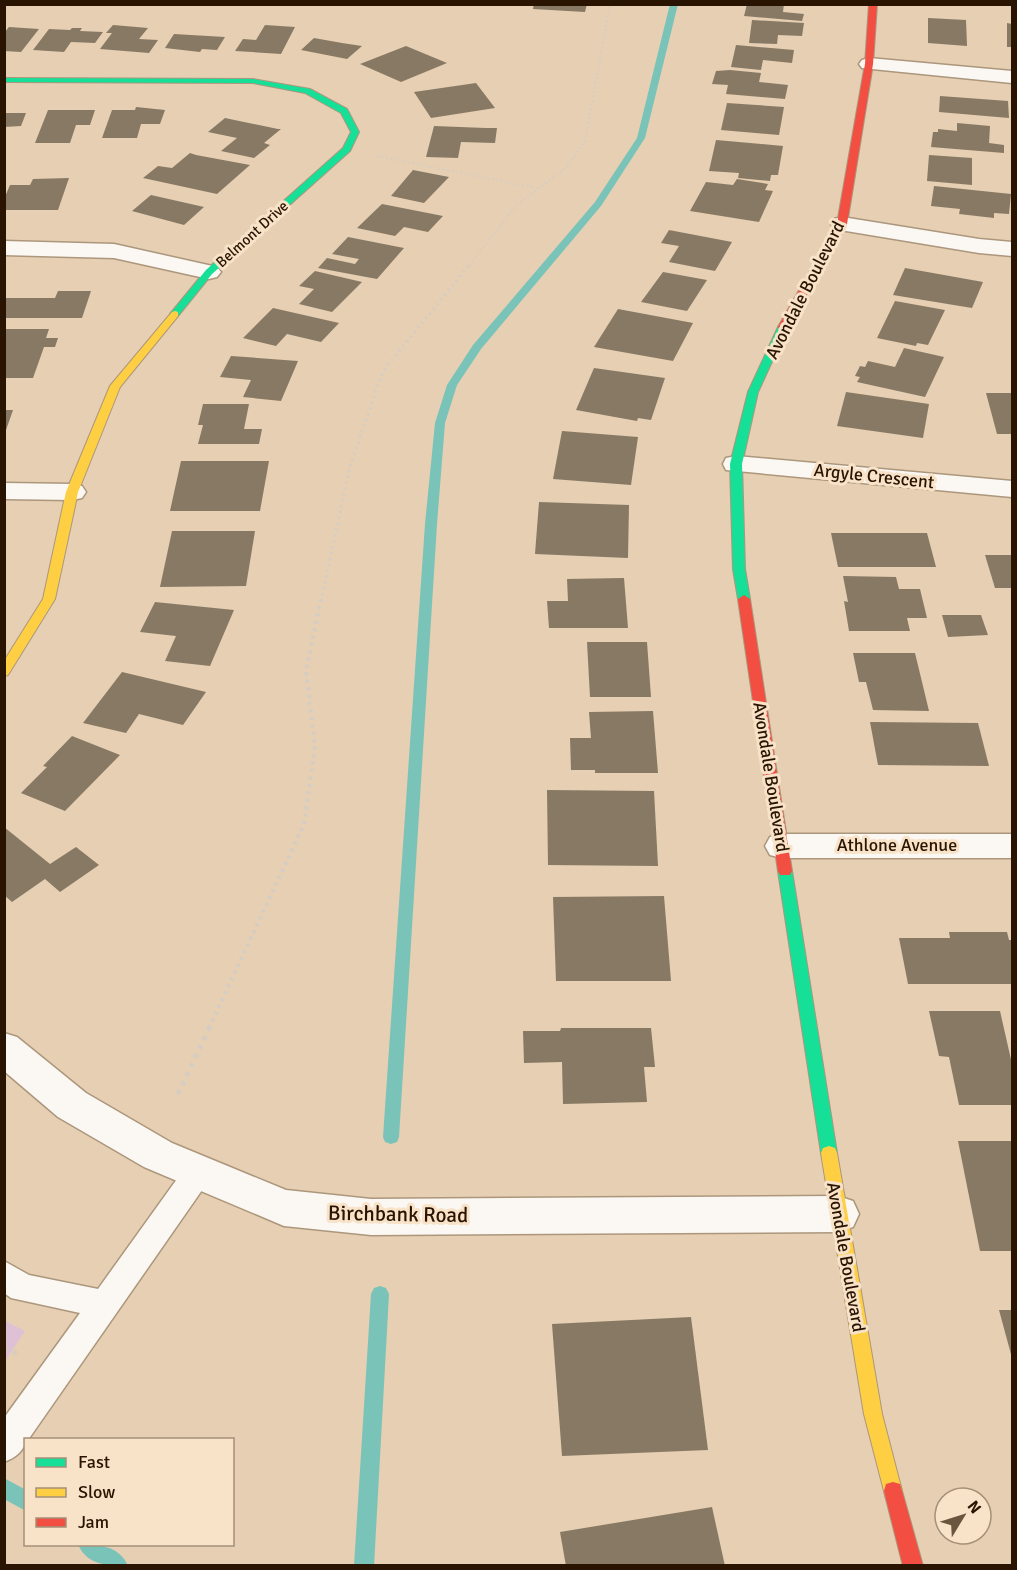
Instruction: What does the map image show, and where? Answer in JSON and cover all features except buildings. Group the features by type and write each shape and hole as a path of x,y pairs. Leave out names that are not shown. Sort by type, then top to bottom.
{"street":[{"name":"Avondale Boulevard","path":"873,4 869,64 842,225 779,335 753,392 736,464 739,569 838,1214 873,1414 913,1566"},
{"path":"869,64 1012,77"},
{"path":"4,80 253,81 307,91 344,111 355,132 347,149"},
{"name":"Belmont Drive","path":"4,672 49,599 72,492 115,386 209,272 347,149"},
{"path":"842,225 1012,249"},
{"path":"4,248 114,251 209,272"},
{"name":"Argyle Crescent","path":"736,464 1012,489"},
{"path":"4,491 72,492"},
{"name":"Athlone Avenue","path":"782,846 1012,846"},
{"name":"Birchbank Road","path":"4,1048 72,1105 158,1155 197,1174 284,1208 371,1217 838,1214"}],"lane":[{"path":"4,1446 197,1174"},
{"path":"4,1275 22,1288 104,1304"}],"path":[{"path":"178,1094 304,824 315,746 306,671 350,466 383,371 518,204 566,168 585,141 610,4"},
{"path":"347,149 538,189"}],"shaded area":[{"path":"5,1321 25,1331 5,1361"}],"waterway":[{"path":"391,1137 431,524 440,423 452,385 477,347 598,204 641,138 674,4"},
{"path":"364,1566 380,1294"},
{"path":"4,1487 24,1501"},
{"path":"90,1546 118,1566"}],"traffic: fast":[{"path":"4,80 253,81 307,91 344,111 355,132 347,149 209,272 175,314"},
{"path":"744,599 739,569 736,464 753,392 783,327"},
{"path":"785,871 829,1153"}],"traffic: slow":[{"path":"4,672 49,599 72,492 115,386 175,314"},
{"path":"829,1153 873,1414 893,1491"}],"traffic: jam":[{"path":"783,327 842,224 869,64 873,4"},
{"path":"744,599 785,871"},
{"path":"893,1491 913,1566"}]}
